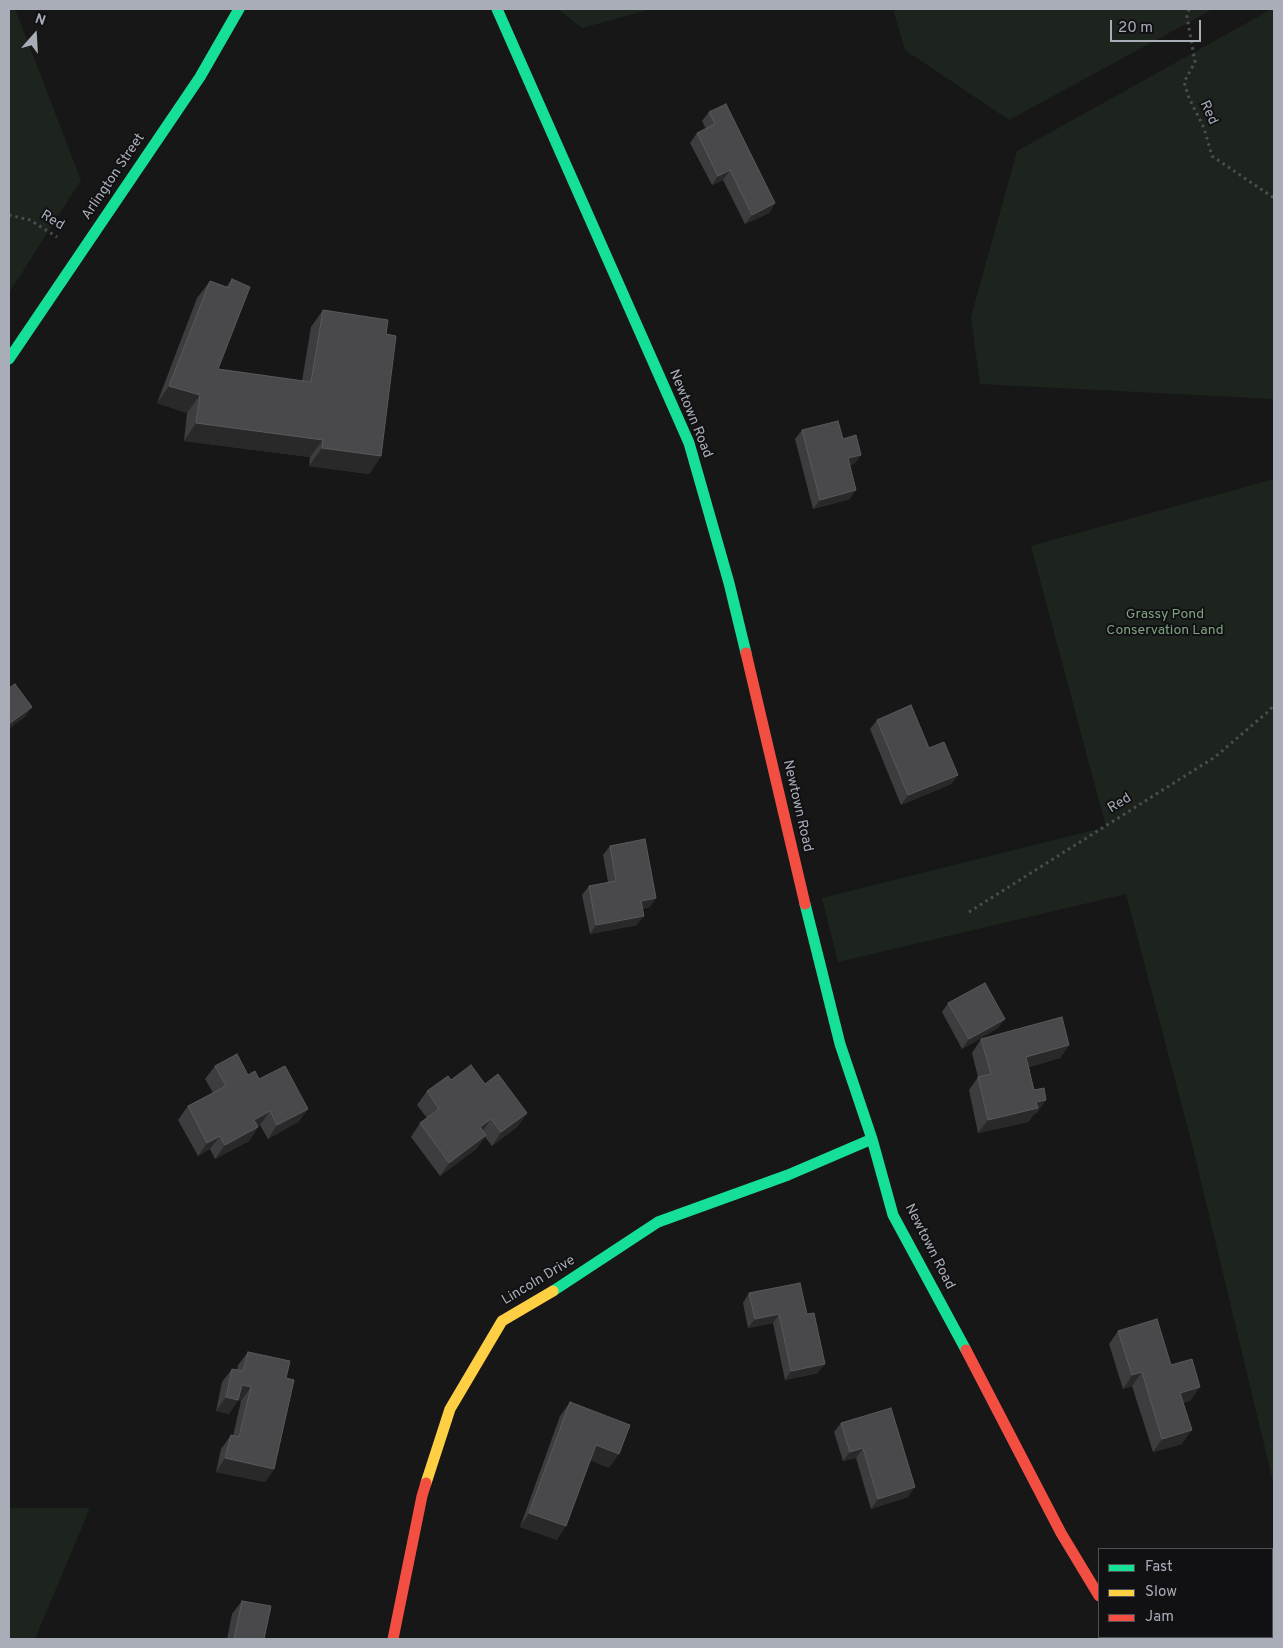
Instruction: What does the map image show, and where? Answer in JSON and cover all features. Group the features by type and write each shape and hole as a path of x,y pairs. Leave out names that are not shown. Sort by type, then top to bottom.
{"street":[{"name":"Arlington Street","path":"9,359 200,77 239,9"},
{"name":"Newtown Road","path":"497,9 689,443 729,583 837,1034 872,1140 893,1215 967,1351 1061,1533 1098,1594"},
{"name":"Lincoln Drive","path":"393,1639 422,1496 450,1408 502,1321 559,1288 658,1222 788,1175 872,1140"}],"path":[{"name":"Red","path":"1189,9 1187,17 1195,62 1184,82 1188,98 1204,128 1212,156 1274,198"},
{"name":"Red","path":"9,214 30,220 81,252"},
{"name":"Red","path":"969,912 1215,757 1270,710 1274,704"}],"green space":[{"path":"9,9 15,9 81,180 9,293"},
{"path":"558,9 651,9 582,28"},
{"path":"893,9 1213,9 1009,120 905,50"},
{"path":"1274,9 1274,399 980,384 971,317 1017,151"},
{"name":"Grassy Pond Conservation Land","path":"1274,479 1274,1486 1192,1144 1126,894 838,962 822,898 1106,827 1031,546"},
{"path":"9,1508 90,1508 35,1639 9,1639"}],"building":[{"path":"726,104 775,203 752,215 730,170 718,176 697,133 715,124 709,112"},
{"path":"232,279 250,287 218,369 311,382 323,310 388,320 386,334 396,336 381,456 322,448 323,440 196,423 200,395 169,386 210,281 229,288"},
{"path":"838,421 843,439 856,435 861,455 848,458 856,490 820,500 802,430"},
{"path":"15,684 32,707 9,724 9,688"},
{"path":"911,705 929,748 944,742 958,775 908,795 877,720"},
{"path":"645,839 656,898 641,901 644,916 596,925 589,886 616,881 610,846"},
{"path":"985,983 1005,1019 969,1039 948,1003"},
{"path":"1062,1017 1069,1045 1026,1057 1034,1090 1044,1088 1046,1100 1036,1102 1038,1108 988,1120 978,1077 991,1074 981,1039"},
{"path":"237,1054 248,1075 255,1071 259,1079 285,1066 308,1109 277,1125 270,1111 254,1120 258,1127 225,1145 220,1136 207,1143 188,1106 226,1086 215,1066"},
{"path":"471,1065 485,1084 498,1074 527,1113 501,1132 491,1119 480,1127 486,1135 449,1163 420,1123 439,1109 427,1091 448,1076 451,1080"},
{"path":"800,1283 807,1314 814,1313 825,1364 791,1371 779,1314 755,1319 749,1293"},
{"path":"1157,1319 1171,1365 1192,1359 1200,1387 1180,1393 1192,1430 1162,1439 1142,1372 1132,1375 1118,1331"},
{"path":"248,1352 290,1361 286,1378 294,1380 274,1469 225,1458 231,1435 239,1437 251,1387 242,1385 238,1400 226,1397 232,1369 243,1371"},
{"path":"570,1402 630,1425 619,1454 596,1445 566,1526 529,1513"},
{"path":"891,1408 915,1487 878,1499 863,1448 850,1452 841,1423"},
{"path":"242,1601 271,1606 264,1639 234,1639"}],"traffic: fast":[{"path":"9,359 200,77 239,9"},
{"path":"497,9 689,443 729,583 746,653"},
{"path":"805,904 840,1044 872,1139 893,1215 966,1350"},
{"path":"553,1291 658,1222 788,1175 872,1139"}],"traffic: slow":[{"path":"426,1483 450,1409 502,1321 553,1291"}],"traffic: jam":[{"path":"746,653 805,904"},
{"path":"966,1350 1061,1533 1098,1594"},
{"path":"393,1639 426,1483"}]}
